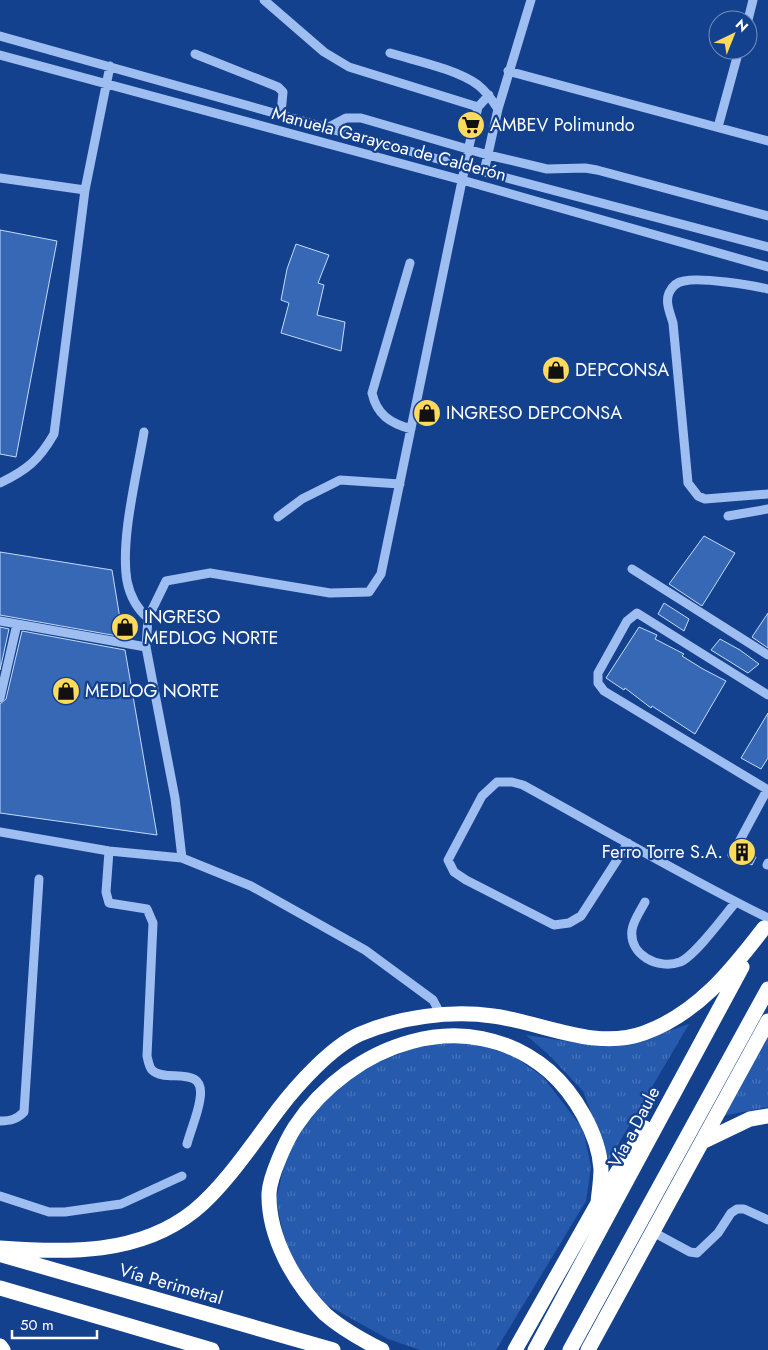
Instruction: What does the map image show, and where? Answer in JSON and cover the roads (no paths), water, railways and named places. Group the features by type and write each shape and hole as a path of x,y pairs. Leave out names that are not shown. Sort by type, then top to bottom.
{"highway":[{"path":"0,1248 57,1252 109,1247 161,1233 195,1210 224,1179 296,1086 328,1057 359,1035 404,1021 441,1015 493,1016 564,1033 613,1039 643,1033 674,1018 703,998 727,976 767,923"},
{"name":"Vía a Daule","path":"535,1350 693,1056 767,923"},
{"path":"570,1350 768,989"},
{"path":"588,1350 768,1021"},
{"path":"382,1350 355,1336 325,1314 296,1277 274,1234 269,1192 285,1144 309,1106 348,1071 387,1050 424,1037 462,1035 498,1042 530,1056 562,1083 596,1143 601,1168 598,1203"},
{"path":"515,1350 598,1203 693,1056"},
{"path":"702,1142 705,1102"},
{"path":"702,1142 750,1119 768,1116"},
{"name":"Vía Perimetral","path":"0,1254 332,1350"},
{"path":"0,1288 212,1350"},
{"path":"0,1346 3,1350"}],"street":[{"path":"264,0 324,52 350,67 478,107"},
{"path":"484,172 508,72 531,0"},
{"name":"Manuela Garaycoa de Calderón","path":"0,36 484,172 768,247"},
{"path":"390,53 460,76 477,85 489,95 498,109"},
{"path":"195,54 278,87 283,92 281,114"},
{"name":"Manuela Garaycoa de Calderón","path":"0,55 462,180 768,268"},
{"path":"718,128 736,60"},
{"path":"0,483 21,472 42,456 54,434 85,190 110,66"},
{"path":"508,72 768,141"},
{"path":"182,858 175,798 146,646 148,618 166,582 210,572 330,593 369,592 381,574 468,149 478,107 489,95"},
{"path":"329,127 346,118 361,118 488,155 547,169 585,168 597,170 768,216"},
{"path":"0,178 85,190"},
{"path":"410,263 372,393 375,406 384,418 396,425 411,429"},
{"path":"768,289 690,280 673,286 668,299 673,323 688,483 698,496 705,498 768,494"},
{"path":"144,432 128,536 127,580 137,608 148,618"},
{"path":"278,516 302,499 340,480 400,484"},
{"path":"728,516 768,510"},
{"path":"632,569 768,655"},
{"path":"732,855 768,790 604,691 598,683 598,674 627,621 637,613 768,695"},
{"path":"0,621 146,646"},
{"path":"1,693 17,624"},
{"path":"628,843 581,916 569,924 554,925 466,880 454,872 448,860 482,796 497,782 512,782 523,785 628,843 767,923"},
{"path":"0,832 109,851 182,858 251,886 365,950 433,1000 441,1015"},
{"path":"109,851 106,892 109,903 147,909 154,923 147,1056 150,1065 152,1070 158,1074 190,1076 196,1081 200,1089 200,1099 187,1144"},
{"path":"0,1121 19,1118 24,1112 39,879"},
{"path":"645,902 632,928 632,942 640,955 658,964 681,962 693,952 735,903"},
{"path":"0,1196 49,1212 65,1212 121,1204 182,1176"},
{"path":"653,1232 690,1252 697,1253 718,1233 731,1213 737,1209 744,1209 768,1220"}],"place":[{"name":"AMBEV Polimundo","path":"471,125"},
{"name":"DEPCONSA","path":"556,370"},
{"name":"INGRESO DEPCONSA","path":"427,413"},
{"name":"INGRESO MEDLOG NORTE","path":"125,627"},
{"name":"MEDLOG NORTE","path":"66,691"},
{"name":"Ferro Torre S.A.","path":"742,852"}]}
